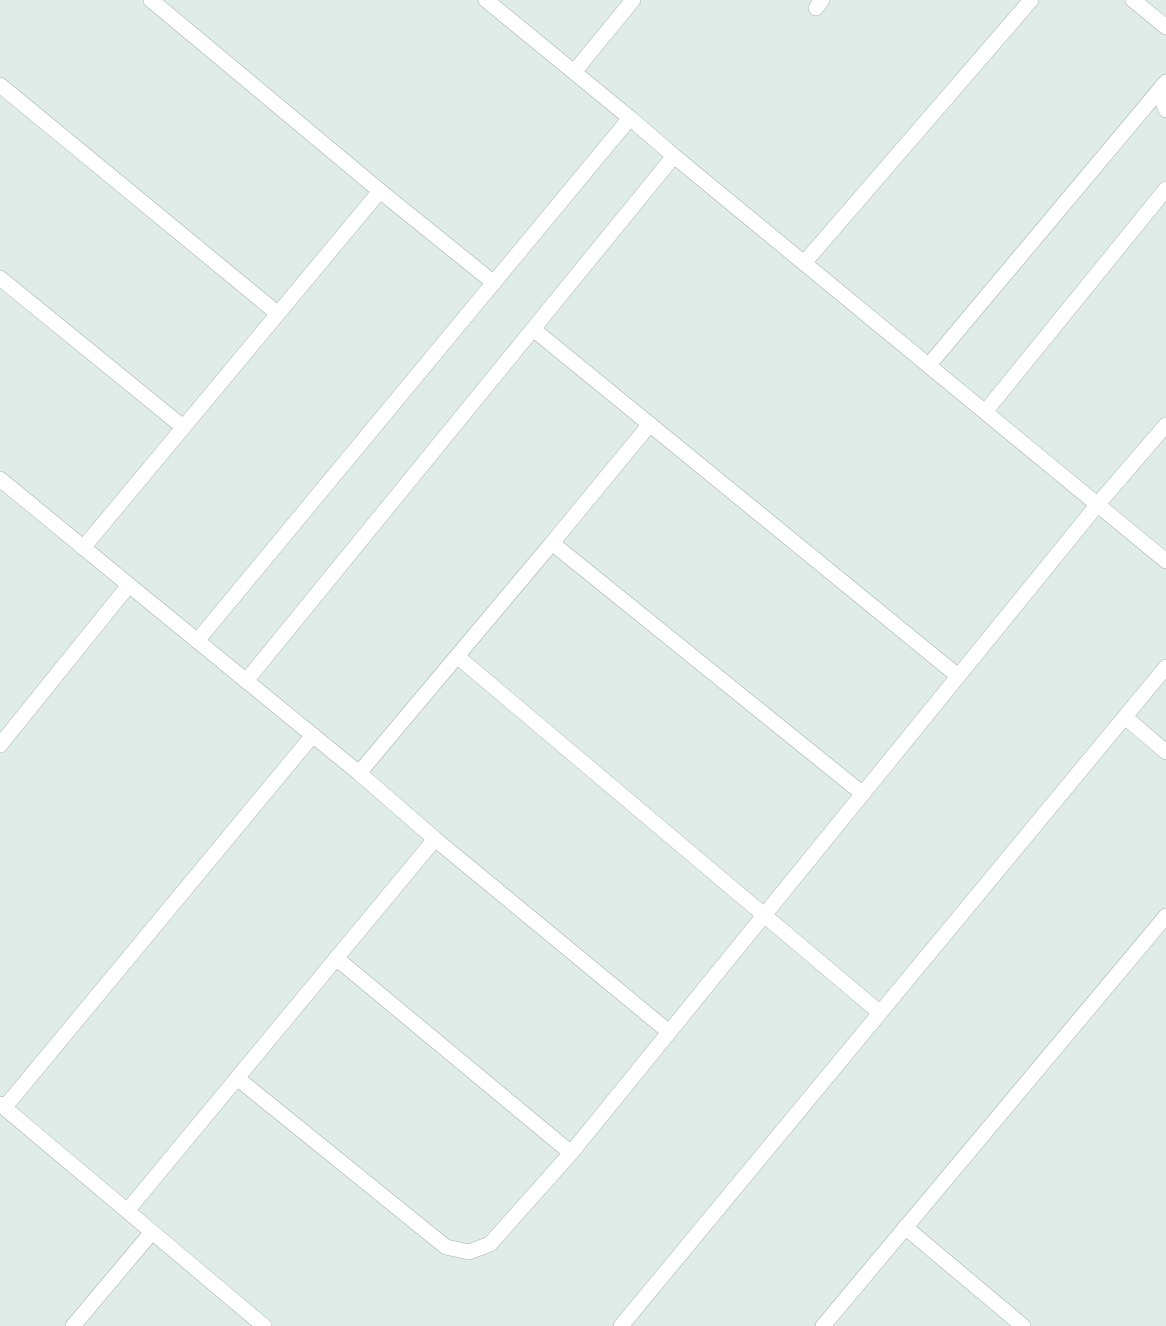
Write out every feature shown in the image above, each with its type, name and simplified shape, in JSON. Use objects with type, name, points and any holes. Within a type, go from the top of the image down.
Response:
[{"type":"street","points":[[151,0],[380,191],[494,282]]},
{"type":"street","points":[[486,0],[1166,561]]},
{"type":"street","points":[[574,72],[632,0]]},
{"type":"street","points":[[804,263],[1030,0]]},
{"type":"street","points":[[1133,0],[1166,27]]},
{"type":"street","points":[[0,84],[278,313]]},
{"type":"street","points":[[929,365],[1165,84]]},
{"type":"street","points":[[1165,84],[1162,102],[1166,110]]},
{"type":"street","points":[[197,641],[630,118]]},
{"type":"street","points":[[246,680],[674,156]]},
{"type":"street","points":[[985,412],[1166,189]]},
{"type":"street","points":[[83,548],[380,191]]},
{"type":"street","points":[[0,278],[183,427]]},
{"type":"street","points":[[533,328],[958,676]]},
{"type":"street","points":[[360,773],[650,424]]},
{"type":"street","points":[[237,1078],[446,1247],[470,1252],[490,1244],[571,1153],[1098,504],[1166,424]]},
{"type":"street","points":[[3,488],[83,548],[360,773],[435,839],[668,1032]]},
{"type":"street","points":[[552,543],[863,794]]},
{"type":"street","points":[[0,744],[129,586]]},
{"type":"street","points":[[458,657],[879,1012]]},
{"type":"street","points":[[621,1326],[1166,667]]},
{"type":"street","points":[[1125,717],[1166,752]]},
{"type":"street","points":[[264,1326],[2,1106],[313,735]]},
{"type":"street","points":[[127,1210],[435,839]]},
{"type":"street","points":[[822,1326],[1166,916]]},
{"type":"street","points":[[336,958],[571,1153]]},
{"type":"street","points":[[906,1227],[1023,1326]]},
{"type":"street","points":[[73,1326],[152,1232]]}]
